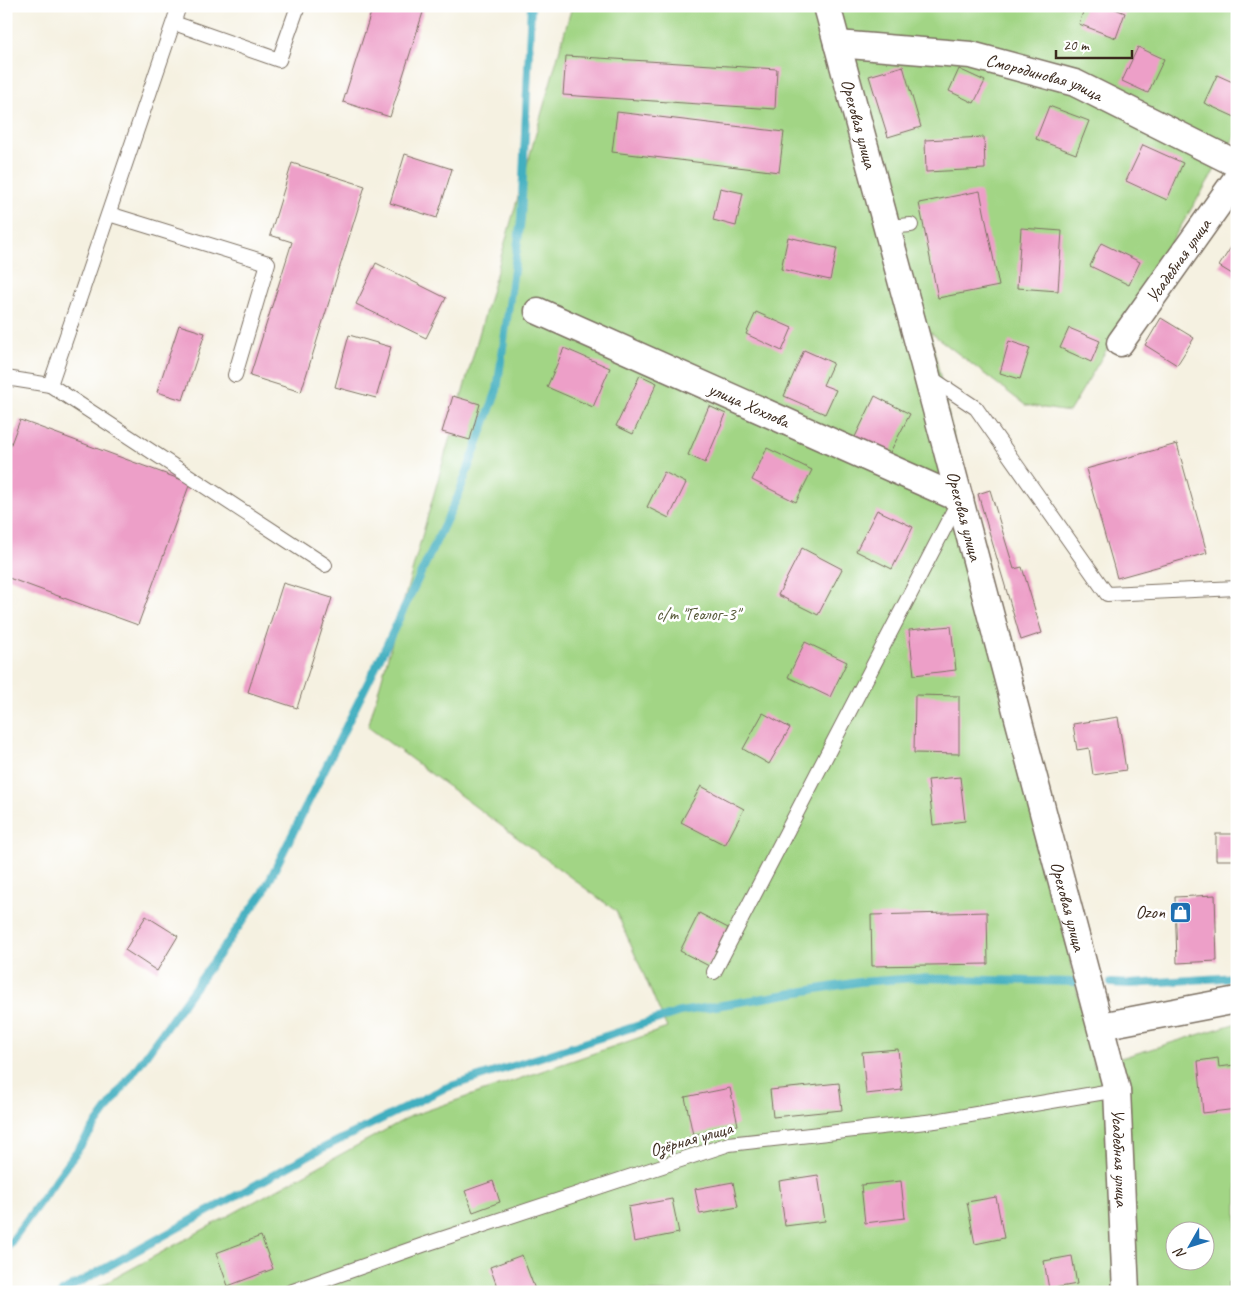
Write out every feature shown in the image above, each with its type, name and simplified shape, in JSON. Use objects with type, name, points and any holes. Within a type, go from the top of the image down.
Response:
[{"type":"street","name":"Ореховая улица","points":[[827,6],[836,44],[899,226],[927,376],[1101,1026]]},
{"type":"street","name":"Смородиновая улица","points":[[836,44],[972,55],[1075,83],[1237,164]]},
{"type":"street","name":"Усадебная улица","points":[[1120,343],[1237,178]]},
{"type":"street","name":"улица Хохлова","points":[[538,311],[960,499]]},
{"type":"street","points":[[1101,1026],[1237,1000]]},
{"type":"street","name":"Усадебная улица","points":[[1101,1026],[1117,1090],[1126,1292]]},
{"type":"lane","points":[[50,385],[109,214],[175,11],[279,60],[298,6]]},
{"type":"lane","points":[[109,214],[268,263],[235,374]]},
{"type":"lane","points":[[927,376],[976,408],[1107,594],[1237,588]]},
{"type":"lane","points":[[6,378],[50,385],[325,565]]},
{"type":"lane","points":[[714,972],[960,499]]},
{"type":"lane","name":"Озёрная улица","points":[[290,1292],[423,1245],[729,1144],[935,1121],[1117,1090]]},
{"type":"green space","name":"с/т \"Геолог-3\"","points":[[572,6],[1237,6],[1237,133],[1069,412],[1025,405],[930,332],[1094,1066],[1237,1023],[1237,1292],[89,1292],[411,1116],[667,1028],[616,911],[368,727]]},
{"type":"building","points":[[373,6],[425,6],[390,117],[343,102]]},
{"type":"building","points":[[1085,6],[1108,6],[1125,13],[1116,38],[1079,24]]},
{"type":"building","points":[[1138,47],[1164,59],[1148,93],[1122,81]]},
{"type":"building","points":[[566,56],[777,69],[775,109],[563,95]]},
{"type":"building","points":[[903,66],[921,127],[888,137],[869,76]]},
{"type":"building","points":[[959,69],[985,81],[974,103],[949,91]]},
{"type":"building","points":[[1217,75],[1237,84],[1237,118],[1204,103]]},
{"type":"building","points":[[1049,106],[1089,121],[1076,154],[1036,139]]},
{"type":"building","points":[[617,112],[784,132],[779,172],[612,152]]},
{"type":"building","points":[[984,137],[985,169],[926,172],[925,140]]},
{"type":"building","points":[[1143,145],[1183,163],[1167,200],[1126,181]]},
{"type":"building","points":[[405,154],[452,169],[437,218],[390,203]]},
{"type":"building","points":[[292,163],[365,186],[301,392],[250,376],[292,242],[270,235]]},
{"type":"building","points":[[720,188],[743,193],[736,226],[713,220]]},
{"type":"building","points":[[980,191],[999,286],[938,298],[919,203]]},
{"type":"building","points":[[1021,228],[1062,231],[1058,291],[1017,288]]},
{"type":"building","points":[[788,237],[837,248],[830,280],[781,269]]},
{"type":"building","points":[[1237,238],[1237,277],[1219,266]]},
{"type":"building","points":[[1101,243],[1140,262],[1129,285],[1090,266]]},
{"type":"building","points":[[376,263],[446,298],[426,338],[356,304]]},
{"type":"building","points":[[756,312],[792,328],[782,351],[746,334]]},
{"type":"building","points":[[1161,318],[1194,338],[1177,365],[1145,345]]},
{"type":"building","points":[[179,325],[205,333],[183,400],[157,392]]},
{"type":"building","points":[[1069,328],[1100,341],[1091,362],[1060,348]]},
{"type":"building","points":[[349,335],[391,347],[376,398],[335,387]]},
{"type":"building","points":[[1009,341],[1030,348],[1020,379],[1000,373]]},
{"type":"building","points":[[564,348],[610,368],[593,407],[547,387]]},
{"type":"building","points":[[804,350],[833,363],[823,385],[836,390],[825,414],[784,396]]},
{"type":"building","points":[[640,375],[657,383],[633,434],[616,426]]},
{"type":"building","points":[[453,396],[480,404],[470,440],[442,432]]},
{"type":"building","points":[[875,396],[910,414],[887,458],[853,441]]},
{"type":"building","points":[[709,406],[726,414],[705,463],[688,455]]},
{"type":"building","points":[[20,420],[190,483],[138,625],[6,577],[6,457]]},
{"type":"building","points":[[1177,444],[1207,553],[1117,578],[1086,469]]},
{"type":"building","points":[[767,448],[812,470],[796,502],[752,480]]},
{"type":"building","points":[[664,472],[686,483],[669,518],[647,507]]},
{"type":"building","points":[[990,490],[1014,569],[1022,567],[1042,633],[1021,640],[978,494]]},
{"type":"building","points":[[877,510],[913,527],[892,569],[856,551]]},
{"type":"building","points":[[802,548],[842,569],[818,615],[778,595]]},
{"type":"building","points":[[283,583],[332,598],[297,708],[248,692]]},
{"type":"building","points":[[951,626],[956,670],[914,675],[909,630]]},
{"type":"building","points":[[805,642],[847,662],[830,697],[788,677]]},
{"type":"building","points":[[915,695],[959,696],[959,754],[914,753]]},
{"type":"building","points":[[763,713],[790,728],[769,764],[743,749]]},
{"type":"building","points":[[1118,717],[1126,770],[1093,775],[1089,748],[1077,750],[1073,724]]},
{"type":"building","points":[[960,777],[965,821],[933,825],[928,780]]},
{"type":"building","points":[[701,786],[744,809],[725,845],[681,822]]},
{"type":"building","points":[[1216,834],[1237,834],[1237,860],[1216,860]]},
{"type":"building","points":[[1215,895],[1217,961],[1177,963],[1175,897]]},
{"type":"building","points":[[987,912],[988,964],[872,966],[871,915]]},
{"type":"building","points":[[699,913],[728,928],[709,966],[680,951]]},
{"type":"building","points":[[146,916],[178,936],[157,971],[125,950]]},
{"type":"building","points":[[898,1049],[902,1090],[866,1094],[862,1052]]},
{"type":"building","points":[[1218,1058],[1219,1067],[1235,1065],[1237,1109],[1203,1113],[1198,1061]]},
{"type":"building","points":[[839,1083],[842,1110],[773,1117],[770,1090]]},
{"type":"building","points":[[730,1088],[738,1125],[693,1135],[685,1097]]},
{"type":"building","points":[[818,1175],[825,1221],[785,1226],[779,1181]]},
{"type":"building","points":[[493,1181],[500,1202],[473,1212],[465,1191]]},
{"type":"building","points":[[901,1181],[905,1218],[865,1223],[861,1185]]},
{"type":"building","points":[[733,1182],[738,1207],[700,1214],[695,1189]]},
{"type":"building","points":[[996,1197],[1004,1238],[975,1244],[967,1202]]},
{"type":"building","points":[[672,1199],[679,1233],[634,1242],[628,1207]]},
{"type":"building","points":[[261,1236],[273,1269],[228,1286],[216,1253]]},
{"type":"building","points":[[522,1255],[536,1292],[499,1292],[490,1267]]},
{"type":"building","points":[[1072,1256],[1077,1284],[1049,1289],[1044,1261]]},
{"type":"building","points":[[1237,1282],[1237,1292],[1231,1292],[1231,1283]]},
{"type":"building","points":[[993,1287],[993,1292],[972,1292],[972,1291]]},
{"type":"waterway","points":[[6,1249],[263,893],[387,644],[458,496],[497,390],[521,220],[531,6]]},
{"type":"waterway","points":[[1111,983],[1130,984],[1237,977]]},
{"type":"waterway","points":[[62,1292],[313,1153],[445,1088],[680,1012],[859,982],[917,978],[1075,982]]},
{"type":"place","name":"Ozon","points":[[1181,912]]}]
